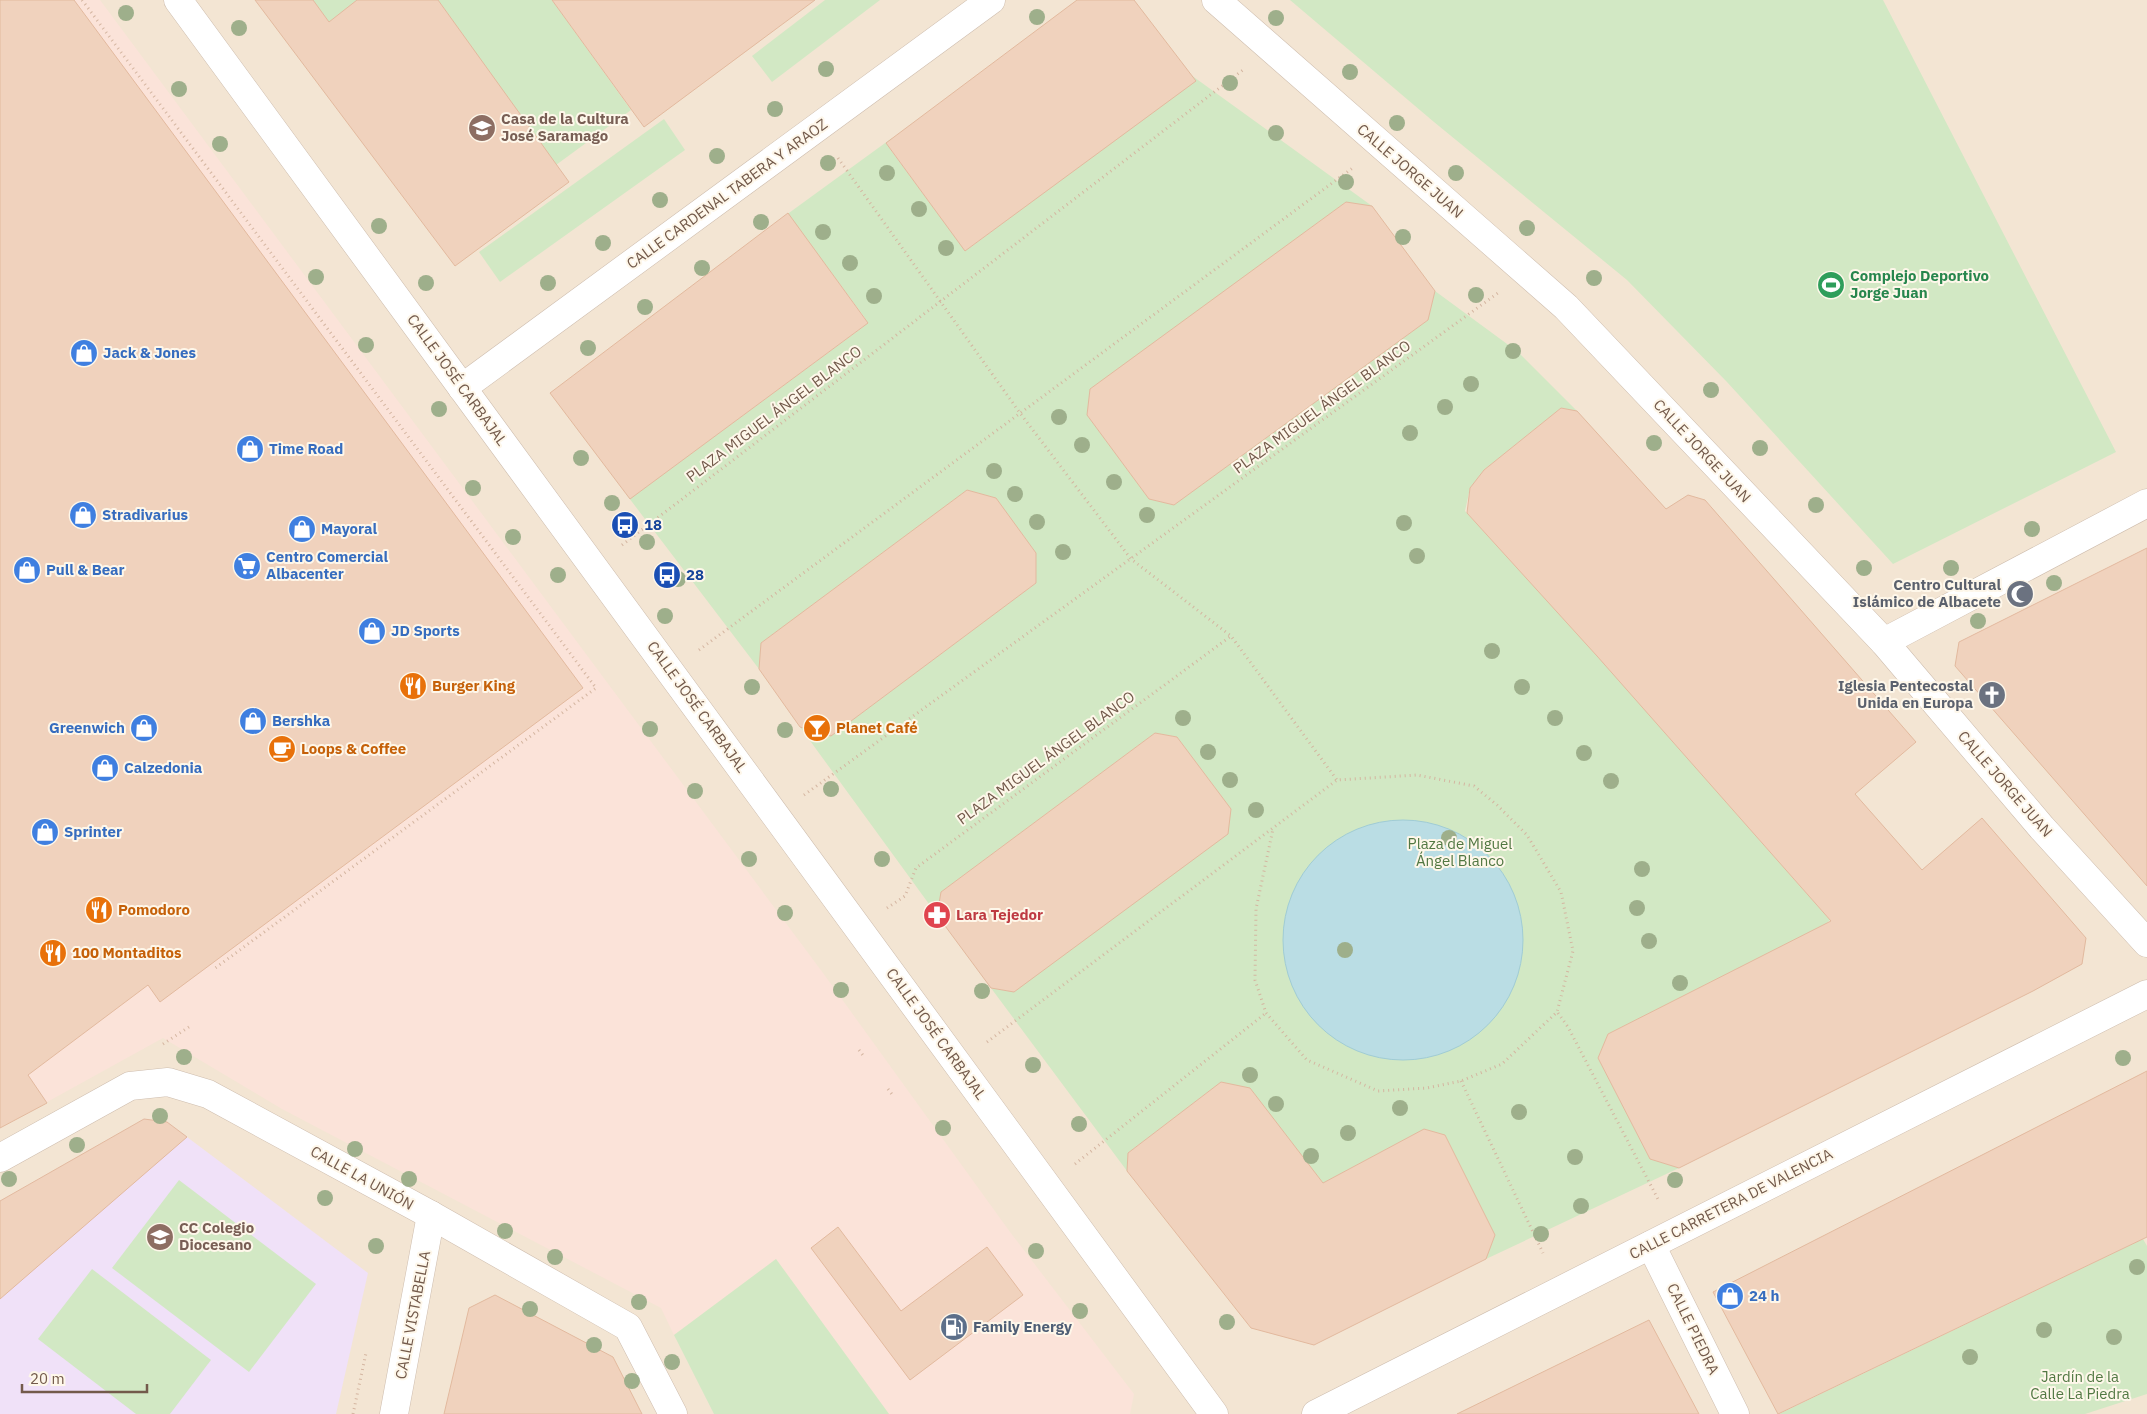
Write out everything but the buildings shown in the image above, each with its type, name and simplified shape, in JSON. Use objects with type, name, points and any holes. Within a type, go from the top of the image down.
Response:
[{"type":"street","name":"CALLE JOSÉ CARBAJAL","points":[[178,0],[1214,1414]]},
{"type":"street","name":"CALLE CARDENAL TABERA Y ARAOZ","points":[[462,388],[991,0]]},
{"type":"street","name":"CALLE JORGE JUAN","points":[[1216,0],[1566,307],[1884,642],[2042,828],[2147,943]]},
{"type":"street","points":[[1884,642],[2147,503]]},
{"type":"street","name":"CALLE CARRETERA DE VALENCIA","points":[[1316,1414],[2147,994]]},
{"type":"street","name":"CALLE LA UNIÓN","points":[[0,1158],[130,1086],[168,1082],[208,1094],[628,1327],[673,1414]]},
{"type":"street","name":"CALLE VISTABELLA","points":[[394,1414],[431,1216]]},
{"type":"street","name":"CALLE PIEDRA","points":[[1651,1245],[1735,1414]]},
{"type":"path","points":[[82,0],[596,688],[214,969]]},
{"type":"path","name":"PLAZA MIGUEL ÁNGEL BLANCO","points":[[621,546],[1272,49]]},
{"type":"path","points":[[817,128],[1020,413],[1130,559],[1230,636],[1337,780]]},
{"type":"path","points":[[698,651],[1382,146]]},
{"type":"path","name":"PLAZA MIGUEL ÁNGEL BLANCO","points":[[804,795],[1526,272]]},
{"type":"path","name":"PLAZA MIGUEL ÁNGEL BLANCO","points":[[887,908],[905,896],[916,868],[1230,636]]},
{"type":"path","points":[[986,1043],[1337,780],[1417,774],[1474,786],[1527,834],[1561,892],[1572,951],[1557,1012],[1502,1064],[1461,1081],[1427,1088],[1378,1091],[1307,1060],[1266,1013],[1255,980],[1256,910],[1273,829]]},
{"type":"path","points":[[1557,1012],[1568,1027],[1659,1201]]},
{"type":"path","points":[[1075,1164],[1266,1013]]},
{"type":"path","points":[[163,1044],[189,1027]]},
{"type":"path","points":[[859,1050],[865,1058]]},
{"type":"path","points":[[1461,1081],[1543,1253]]},
{"type":"path","points":[[888,1089],[894,1097]]},
{"type":"shaded area","points":[[0,0],[2147,0],[2147,1414],[0,1414]]},
{"type":"shaded area","points":[[0,0],[100,0],[823,973],[1010,1232],[1134,1394],[1130,1414],[889,1414],[776,1259],[674,1335],[661,1308],[282,1109],[163,1038],[0,1128]]},
{"type":"shaded area","name":"CC Colegio Diocesano","points":[[144,1119],[167,1122],[368,1273],[336,1414],[0,1414],[0,1201]]},
{"type":"green space","points":[[313,0],[357,0],[329,22]]},
{"type":"green space","points":[[438,0],[552,0],[631,110],[556,165]]},
{"type":"green space","points":[[825,0],[880,0],[772,82],[752,56]]},
{"type":"green space","name":"Complejo Deportivo Jorge Juan","points":[[1290,0],[1883,0],[2116,452],[1893,564],[1727,382],[1627,280],[1434,122]]},
{"type":"green space","name":"Plaza de Miguel Ángel Blanco","points":[[1191,75],[1372,206],[1346,202],[1091,389],[1087,415],[1149,499],[1174,505],[1428,320],[1435,291],[1518,352],[1577,411],[1561,408],[1484,470],[1470,488],[1465,511],[1603,662],[1830,920],[1826,924],[1608,1034],[1598,1058],[1650,1159],[1679,1168],[1486,1259],[1495,1235],[1445,1135],[1424,1129],[1323,1183],[1250,1089],[1221,1082],[1129,1152],[1127,1171],[991,988],[1014,992],[1231,809],[1177,737],[1155,733],[941,892],[937,915],[800,727],[831,736],[1036,583],[1036,553],[996,498],[967,490],[761,643],[759,669],[626,494],[635,495],[863,327],[865,318],[825,264],[782,218],[892,138],[890,149],[961,245],[971,247],[1063,178]]},
{"type":"green space","points":[[664,119],[685,150],[500,282],[479,252]]},
{"type":"green space","points":[[179,1180],[316,1284],[249,1372],[112,1268]]},
{"type":"green space","name":"Jardín de la Calle La Piedra","points":[[2143,1239],[2147,1246],[2147,1394],[2085,1414],[1779,1414]]},
{"type":"green space","points":[[776,1259],[889,1414],[714,1414],[674,1335]]},
{"type":"green space","points":[[92,1269],[211,1360],[170,1414],[136,1414],[38,1339]]},
{"type":"water","points":[[1391,820],[1415,820],[1438,825],[1460,834],[1488,855],[1503,873],[1514,894],[1521,917],[1523,940],[1521,963],[1514,986],[1503,1007],[1488,1025],[1460,1046],[1438,1055],[1415,1060],[1391,1060],[1368,1055],[1346,1046],[1327,1033],[1310,1016],[1297,997],[1288,975],[1283,952],[1283,928],[1288,905],[1297,883],[1310,864],[1327,847],[1346,834],[1368,825]]},
{"type":"place","name":"Casa de la Cultura José Saramago","points":[[482,128]]},
{"type":"place","name":"Complejo Deportivo Jorge Juan","points":[[1831,285]]},
{"type":"place","name":"Jack & Jones","points":[[84,353]]},
{"type":"place","name":"Time Road","points":[[250,449]]},
{"type":"place","name":"Stradivarius","points":[[83,515]]},
{"type":"place","name":"18","points":[[625,525]]},
{"type":"place","name":"Mayoral","points":[[302,529]]},
{"type":"place","name":"Centro Comercial Albacenter","points":[[247,566]]},
{"type":"place","name":"Pull & Bear","points":[[27,570]]},
{"type":"place","name":"28","points":[[667,575]]},
{"type":"place","name":"Centro Cultural Islámico de Albacete","points":[[2020,594]]},
{"type":"place","name":"JD Sports","points":[[372,631]]},
{"type":"place","name":"Burger King","points":[[413,686]]},
{"type":"place","name":"Iglesia Pentecostal Unida en Europa","points":[[1992,695]]},
{"type":"place","name":"Bershka","points":[[253,721]]},
{"type":"place","name":"Greenwich","points":[[144,728]]},
{"type":"place","name":"Planet Café","points":[[817,728]]},
{"type":"place","name":"Loops & Coffee","points":[[282,749]]},
{"type":"place","name":"Calzedonia","points":[[105,768]]},
{"type":"place","name":"Sprinter","points":[[45,832]]},
{"type":"place","name":"Pomodoro","points":[[99,910]]},
{"type":"place","name":"Lara Tejedor","points":[[937,915]]},
{"type":"place","name":"100 Montaditos","points":[[53,953]]},
{"type":"place","name":"CC Colegio Diocesano","points":[[160,1237]]},
{"type":"place","name":"24 h","points":[[1730,1296]]},
{"type":"place","name":"Family Energy","points":[[954,1327]]}]
